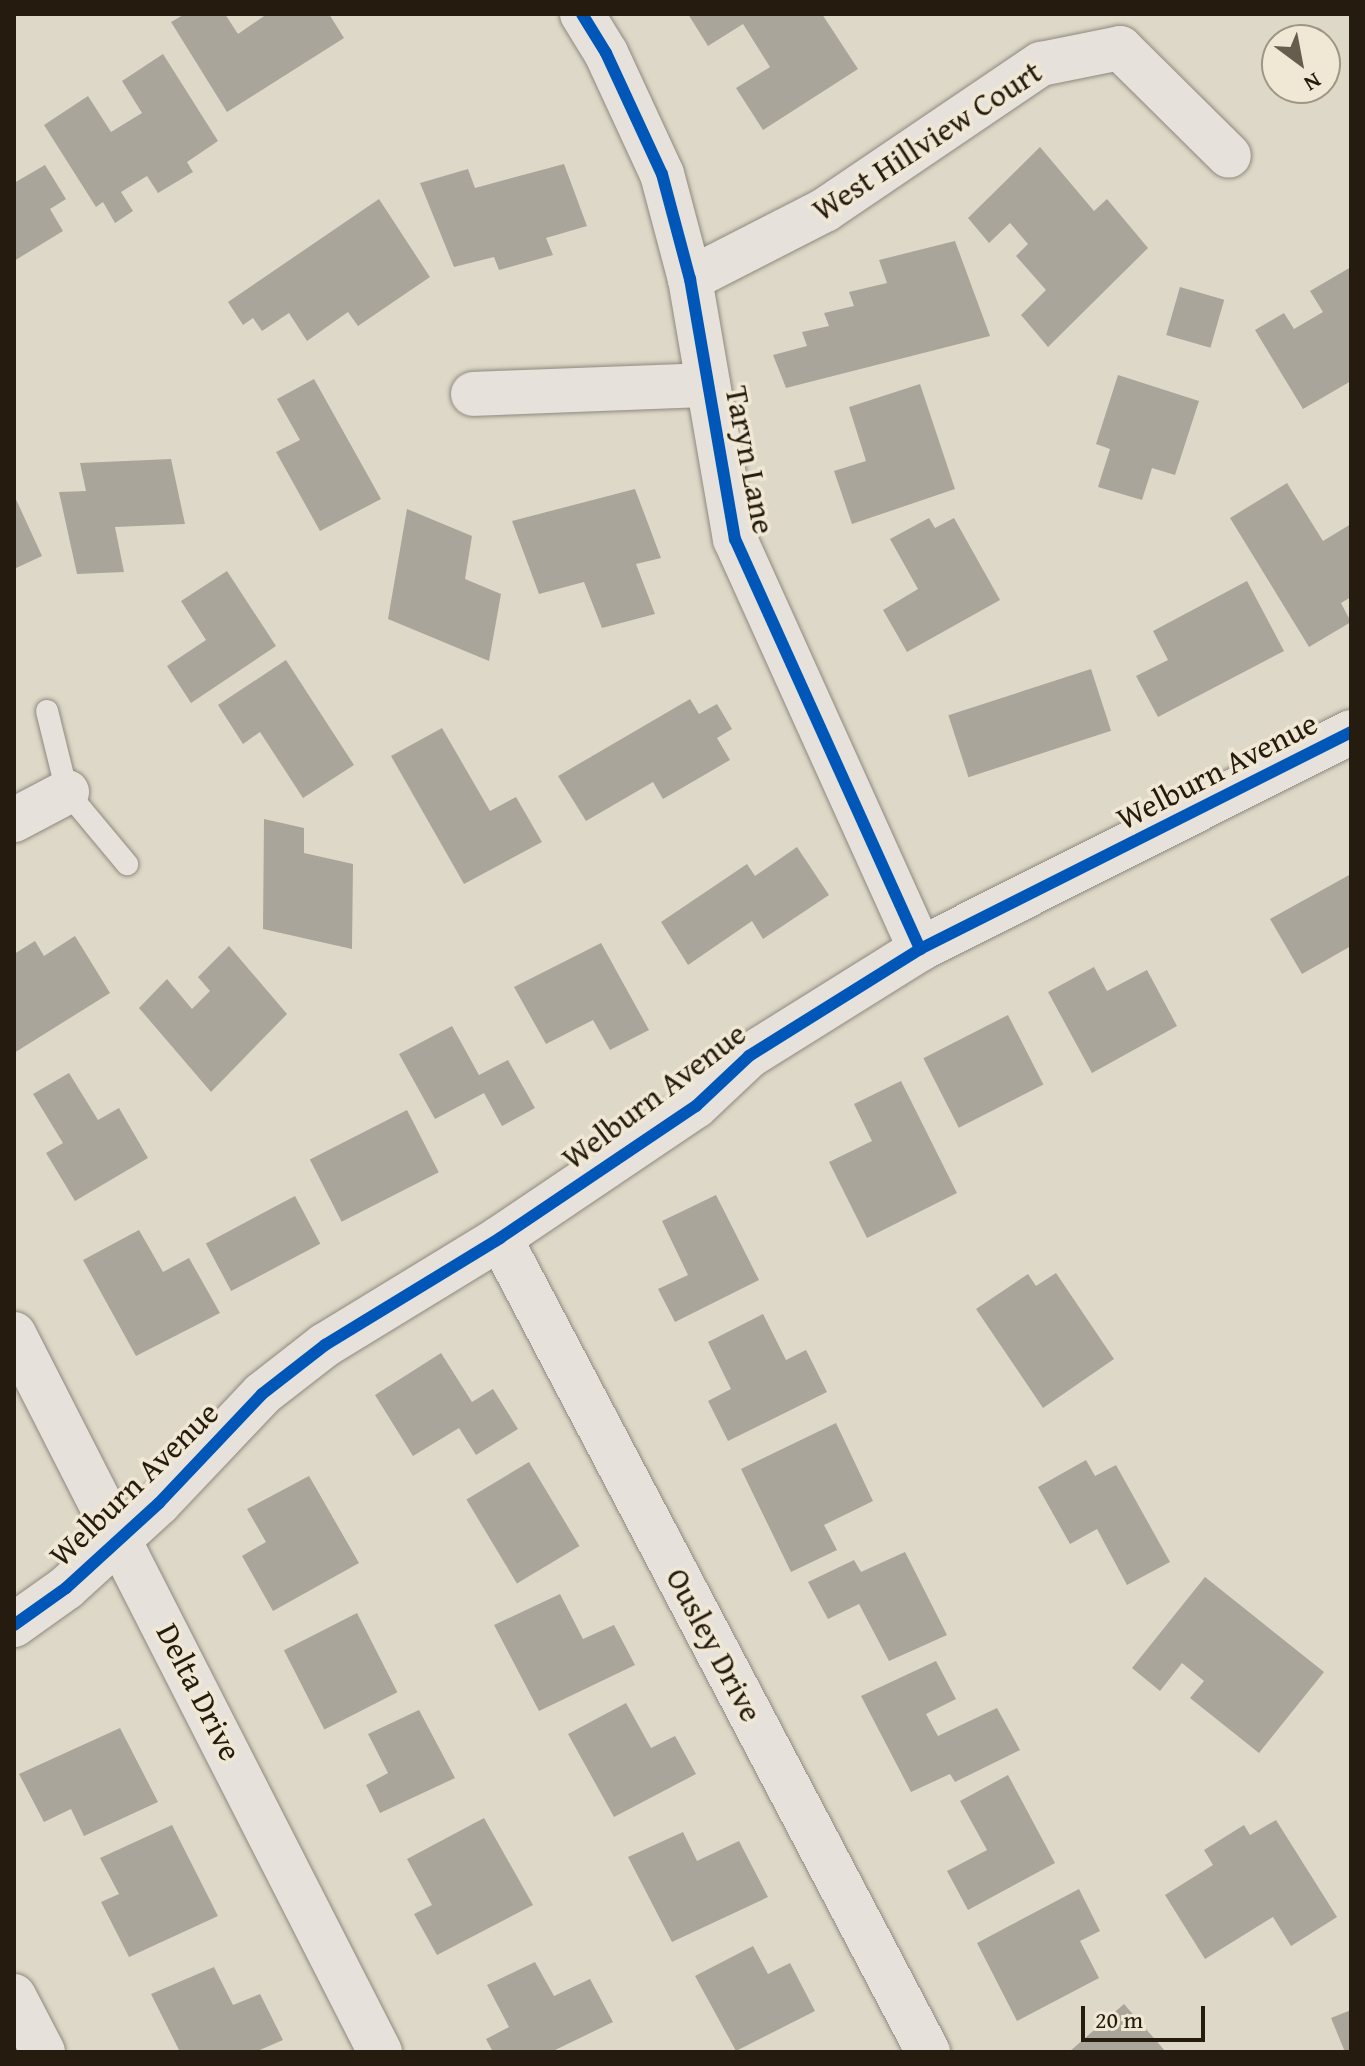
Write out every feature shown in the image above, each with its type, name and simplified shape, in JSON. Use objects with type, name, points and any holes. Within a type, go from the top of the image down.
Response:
[{"type":"street","name":"Taryn Lane","points":[[582,14],[606,53],[662,174],[690,279],[735,539],[920,949]]},
{"type":"street","name":"West Hillview Court","points":[[690,279],[825,210],[1041,64],[1120,48],[1229,156]]},
{"type":"street","points":[[473,394],[708,385]]},
{"type":"street","name":"Welburn Avenue","points":[[14,1625],[66,1588],[122,1537],[262,1394],[325,1345],[500,1238],[696,1106],[749,1056],[920,949],[1351,732]]},
{"type":"street","points":[[14,820],[67,792]]},
{"type":"street","name":"Ousley Drive","points":[[500,1238],[928,2052]]},
{"type":"street","name":"Delta Drive","points":[[14,1334],[122,1537],[380,2052]]},
{"type":"street","points":[[14,1996],[43,2052]]},
{"type":"lane","points":[[47,711],[67,792],[127,864]]},
{"type":"building","points":[[185,14],[225,14],[238,34],[267,14],[329,14],[344,38],[227,112],[171,22]]},
{"type":"building","points":[[688,14],[822,14],[858,69],[763,130],[736,88],[770,67],[743,24],[708,46]]},
{"type":"building","points":[[163,54],[218,141],[187,162],[193,172],[158,193],[147,176],[121,192],[133,211],[115,223],[103,202],[96,207],[44,125],[88,96],[111,132],[142,113],[122,81]]},
{"type":"building","points":[[1040,147],[1094,211],[1107,199],[1148,248],[1048,347],[1021,315],[1046,290],[1016,256],[1028,244],[1010,223],[989,243],[968,218]]},
{"type":"building","points":[[564,164],[587,226],[546,238],[553,255],[499,270],[494,257],[454,267],[420,183],[468,169],[475,188]]},
{"type":"building","points":[[45,165],[66,199],[50,209],[63,231],[14,261],[14,183]]},
{"type":"building","points":[[379,199],[430,277],[358,326],[348,312],[307,341],[289,313],[262,331],[253,318],[243,325],[228,302]]},
{"type":"building","points":[[955,241],[990,336],[786,388],[773,355],[807,346],[802,332],[829,326],[824,313],[854,306],[849,292],[887,283],[879,260]]},
{"type":"building","points":[[1351,267],[1351,381],[1303,409],[1255,330],[1284,313],[1294,329],[1323,312],[1310,291]]},
{"type":"building","points":[[1180,287],[1224,300],[1210,348],[1166,335]]},
{"type":"building","points":[[1118,375],[1199,401],[1175,475],[1152,468],[1142,500],[1098,487],[1110,449],[1096,444]]},
{"type":"building","points":[[314,379],[381,499],[320,531],[276,452],[300,440],[277,399]]},
{"type":"building","points":[[920,384],[955,489],[852,524],[834,471],[866,461],[849,407]]},
{"type":"building","points":[[171,459],[185,524],[115,527],[124,572],[77,574],[59,492],[86,491],[80,463]]},
{"type":"building","points":[[1287,483],[1323,541],[1351,524],[1351,597],[1341,603],[1351,622],[1309,647],[1230,518]]},
{"type":"building","points":[[635,489],[661,558],[636,564],[655,614],[602,628],[584,582],[539,594],[512,521]]},
{"type":"building","points":[[14,495],[42,556],[14,569]]},
{"type":"building","points":[[407,509],[472,536],[465,579],[501,594],[489,661],[388,619]]},
{"type":"building","points":[[929,518],[935,528],[954,518],[1000,600],[907,652],[883,610],[918,589],[890,539]]},
{"type":"building","points":[[227,571],[276,646],[191,703],[167,666],[206,640],[181,601]]},
{"type":"building","points":[[1247,581],[1284,651],[1158,717],[1136,676],[1168,660],[1153,631]]},
{"type":"building","points":[[286,660],[354,765],[303,798],[260,732],[243,744],[218,705]]},
{"type":"building","points":[[1091,669],[1111,731],[968,777],[948,715]]},
{"type":"building","points":[[690,699],[699,714],[717,704],[732,729],[717,738],[730,760],[663,799],[653,782],[586,821],[558,776]]},
{"type":"building","points":[[442,728],[490,811],[516,797],[542,842],[464,884],[391,756]]},
{"type":"building","points":[[264,819],[304,828],[304,853],[353,864],[352,949],[263,929]]},
{"type":"building","points":[[797,847],[829,895],[763,939],[752,921],[688,965],[661,922],[747,864],[755,876]]},
{"type":"building","points":[[1351,874],[1351,946],[1302,974],[1270,919]]},
{"type":"building","points":[[75,936],[110,993],[14,1053],[14,954],[35,941],[44,956]]},
{"type":"building","points":[[601,943],[649,1030],[610,1050],[593,1020],[546,1044],[514,987]]},
{"type":"building","points":[[229,946],[287,1014],[211,1092],[139,1008],[167,979],[192,1009],[210,991],[198,977]]},
{"type":"building","points":[[1094,967],[1107,991],[1147,970],[1177,1026],[1092,1073],[1048,992]]},
{"type":"building","points":[[1008,1015],[1043,1084],[959,1128],[923,1058]]},
{"type":"building","points":[[452,1026],[479,1075],[508,1060],[535,1108],[502,1126],[484,1093],[435,1119],[399,1054]]},
{"type":"building","points":[[69,1073],[98,1120],[119,1108],[148,1158],[75,1201],[46,1153],[63,1143],[33,1094]]},
{"type":"building","points":[[901,1081],[957,1193],[867,1238],[829,1162],[872,1141],[854,1104]]},
{"type":"building","points":[[407,1110],[439,1172],[342,1222],[310,1159]]},
{"type":"building","points":[[716,1195],[759,1280],[675,1322],[658,1289],[688,1275],[662,1221]]},
{"type":"building","points":[[295,1196],[320,1244],[231,1291],[206,1243]]},
{"type":"building","points":[[139,1230],[163,1272],[189,1258],[220,1313],[136,1356],[83,1260]]},
{"type":"building","points":[[1056,1273],[1114,1359],[1043,1408],[976,1309],[1028,1274],[1036,1286]]},
{"type":"building","points":[[763,1314],[786,1360],[806,1350],[827,1392],[728,1441],[708,1401],[731,1389],[708,1342]]},
{"type":"building","points":[[441,1353],[472,1402],[493,1389],[518,1429],[476,1455],[459,1428],[413,1456],[375,1395]]},
{"type":"building","points":[[836,1423],[873,1501],[824,1525],[837,1550],[791,1572],[741,1469]]},
{"type":"building","points":[[1086,1460],[1095,1476],[1116,1465],[1170,1562],[1127,1585],[1097,1529],[1070,1544],[1038,1487]]},
{"type":"building","points":[[529,1462],[579,1546],[517,1584],[466,1500]]},
{"type":"building","points":[[309,1476],[359,1563],[273,1611],[242,1556],[266,1542],[247,1509]]},
{"type":"building","points":[[905,1552],[947,1635],[889,1661],[859,1604],[828,1619],[808,1582],[854,1560],[861,1572]]},
{"type":"building","points":[[1205,1577],[1324,1672],[1259,1753],[1190,1698],[1204,1681],[1182,1663],[1160,1691],[1132,1668]]},
{"type":"building","points":[[560,1594],[583,1639],[614,1625],[635,1665],[539,1711],[494,1625]]},
{"type":"building","points":[[357,1613],[397,1692],[324,1730],[284,1650]]},
{"type":"building","points":[[936,1661],[956,1699],[926,1714],[938,1736],[997,1708],[1020,1750],[955,1782],[950,1774],[911,1792],[861,1696]]},
{"type":"building","points":[[626,1703],[651,1748],[675,1736],[696,1774],[614,1817],[568,1734]]},
{"type":"building","points":[[419,1710],[455,1778],[380,1813],[366,1785],[388,1773],[368,1734]]},
{"type":"building","points":[[120,1728],[158,1802],[84,1836],[71,1809],[44,1822],[19,1774]]},
{"type":"building","points":[[1008,1775],[1055,1863],[968,1910],[947,1871],[987,1850],[960,1801]]},
{"type":"building","points":[[484,1818],[533,1905],[437,1955],[414,1914],[432,1905],[407,1859]]},
{"type":"building","points":[[1276,1820],[1337,1917],[1291,1946],[1273,1917],[1205,1959],[1165,1895],[1213,1865],[1204,1850],[1244,1825],[1250,1835]]},
{"type":"building","points":[[172,1825],[218,1916],[129,1957],[101,1902],[119,1894],[100,1858]]},
{"type":"building","points":[[683,1832],[697,1861],[739,1841],[768,1897],[672,1942],[628,1857]]},
{"type":"building","points":[[1079,1889],[1100,1931],[1080,1941],[1099,1978],[1017,2021],[977,1943]]},
{"type":"building","points":[[753,1946],[768,1974],[790,1963],[815,2011],[736,2051],[695,1976]]},
{"type":"building","points":[[535,1962],[554,1996],[590,1979],[613,2022],[551,2052],[493,2052],[486,2039],[509,2027],[487,1985]]},
{"type":"building","points":[[214,1967],[233,2005],[260,1994],[283,2040],[255,2052],[180,2052],[151,1994]]},
{"type":"building","points":[[1124,2004],[1166,2052],[1069,2052]]},
{"type":"building","points":[[1351,2010],[1351,2052],[1345,2052],[1331,2018]]},
{"type":"cycle path","points":[[582,14],[606,53],[662,174],[690,279],[735,539],[920,949]]},
{"type":"cycle path","points":[[14,1625],[66,1588],[159,1503],[262,1394],[325,1345],[500,1238],[696,1106],[749,1056],[920,949],[1351,732]]}]
